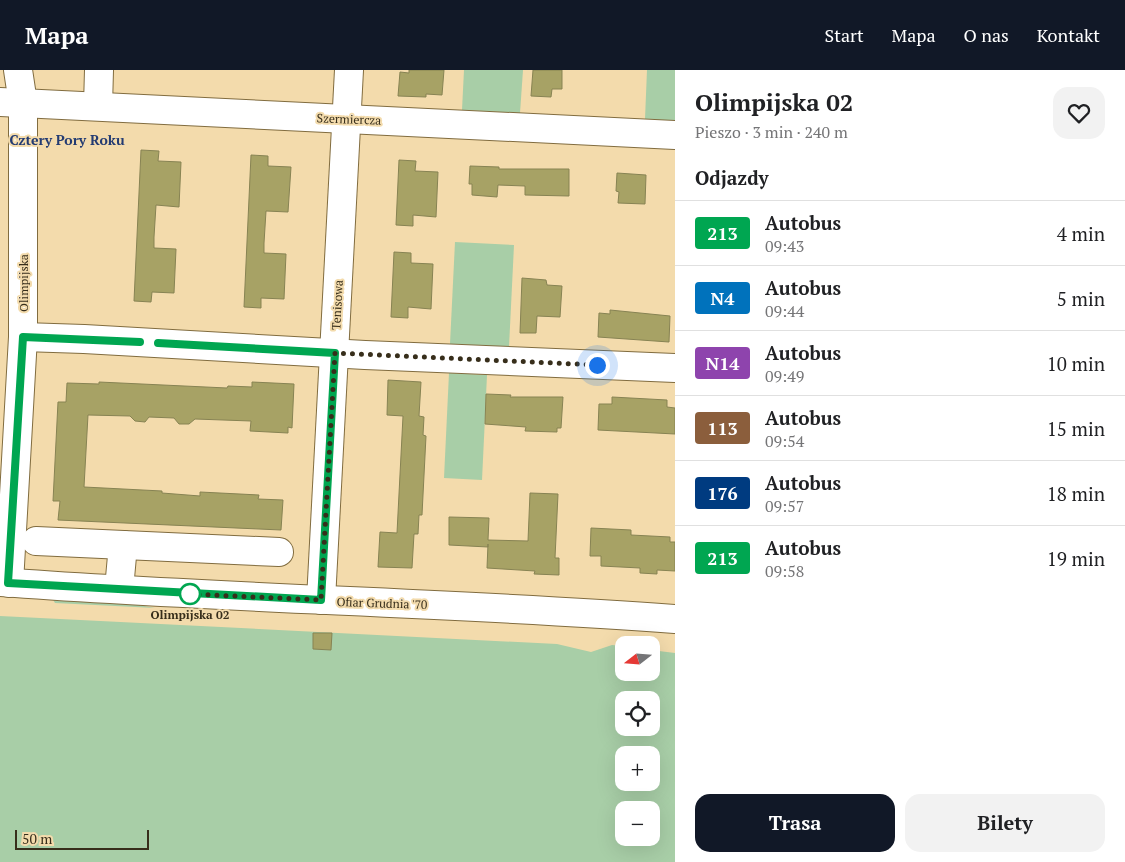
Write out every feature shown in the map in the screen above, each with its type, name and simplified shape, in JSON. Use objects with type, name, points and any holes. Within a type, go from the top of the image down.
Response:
[{"type":"street","name":"Olimpijska","points":[[4,583],[23,337],[11,103],[18,70]]},
{"type":"street","points":[[98,106],[99,70]]},
{"type":"street","name":"Tenisowa","points":[[321,600],[349,70]]},
{"type":"street","name":"Szermiercza","points":[[11,103],[675,136]]},
{"type":"street","points":[[23,337],[675,368]]},
{"type":"street","points":[[36,541],[279,552]]},
{"type":"street","points":[[119,589],[123,545]]},
{"type":"street","name":"Ofiar Grudnia '70","points":[[4,583],[321,600],[560,610],[675,619]]},
{"type":"green space","points":[[464,70],[523,70],[520,113],[462,110]]},
{"type":"green space","points":[[647,70],[675,70],[675,121],[645,119]]},
{"type":"green space","points":[[455,242],[514,245],[509,347],[450,344]]},
{"type":"green space","points":[[449,373],[487,375],[482,480],[444,478]]},
{"type":"green space","points":[[52,598],[118,601],[155,608],[55,603]]},
{"type":"green space","points":[[0,616],[557,644],[591,652],[615,645],[615,681],[660,681],[660,651],[675,653],[675,862],[0,862]]},
{"type":"building","points":[[409,70],[444,70],[442,95],[426,94],[426,97],[398,96],[400,72],[409,73]]},
{"type":"building","points":[[533,70],[562,70],[562,89],[552,89],[551,97],[531,96]]},
{"type":"building","points":[[141,150],[159,151],[158,161],[181,162],[179,207],[156,205],[154,237],[154,248],[176,249],[174,293],[152,292],[151,302],[134,301]]},
{"type":"building","points":[[251,155],[268,156],[268,166],[291,167],[288,212],[266,211],[264,243],[264,253],[286,254],[284,299],[261,298],[261,308],[244,307]]},
{"type":"building","points":[[399,160],[416,161],[415,171],[438,172],[436,217],[413,215],[413,226],[396,225]]},
{"type":"building","points":[[470,166],[499,167],[499,169],[569,169],[569,196],[525,195],[525,186],[498,185],[497,197],[472,195],[472,184],[469,184]]},
{"type":"building","points":[[617,173],[646,175],[645,204],[618,203],[619,192],[616,191]]},
{"type":"building","points":[[394,252],[411,253],[411,263],[433,264],[431,309],[408,307],[408,318],[391,317]]},
{"type":"building","points":[[522,278],[546,280],[547,285],[562,286],[560,317],[537,316],[536,333],[520,333]]},
{"type":"building","points":[[610,310],[670,316],[669,342],[598,337],[599,313],[610,314]]},
{"type":"building","points":[[388,380],[421,382],[419,416],[424,417],[423,435],[426,436],[422,515],[419,515],[418,534],[414,534],[412,568],[378,567],[380,532],[397,533],[403,416],[387,415]]},
{"type":"building","points":[[99,382],[227,388],[228,386],[252,387],[252,382],[294,384],[292,428],[288,427],[288,433],[250,431],[251,421],[195,419],[189,424],[179,424],[174,418],[149,417],[145,422],[135,421],[130,416],[88,415],[84,487],[162,491],[162,493],[200,496],[200,492],[259,495],[258,499],[283,500],[281,530],[58,520],[60,501],[53,501],[58,402],[66,402],[67,383],[99,384]]},
{"type":"building","points":[[486,394],[511,395],[510,397],[563,397],[561,428],[557,428],[557,432],[525,431],[526,427],[485,424]]},
{"type":"building","points":[[612,397],[667,400],[667,407],[675,408],[675,434],[598,430],[599,404],[612,404]]},
{"type":"building","points":[[530,493],[558,494],[555,558],[559,558],[559,575],[534,574],[535,571],[487,568],[488,547],[449,545],[449,517],[489,518],[488,540],[528,541]]},
{"type":"building","points":[[591,528],[631,530],[631,535],[670,537],[670,542],[675,542],[675,571],[657,570],[657,574],[640,573],[640,568],[601,566],[601,556],[590,556]]},
{"type":"building","points":[[313,633],[332,633],[331,650],[313,649]]},
{"type":"bus line","name":"213","points":[[140,342],[23,337],[8,583],[321,600],[335,353],[158,343]]},
{"type":"place","name":"Olimpijska 02","points":[[190,594]]},
{"type":"district","name":"Cztery Pory Roku","points":[[67,139]]},
{"type":"route","points":[[190,594],[321,600],[335,353],[365,356],[597,365]]}]
